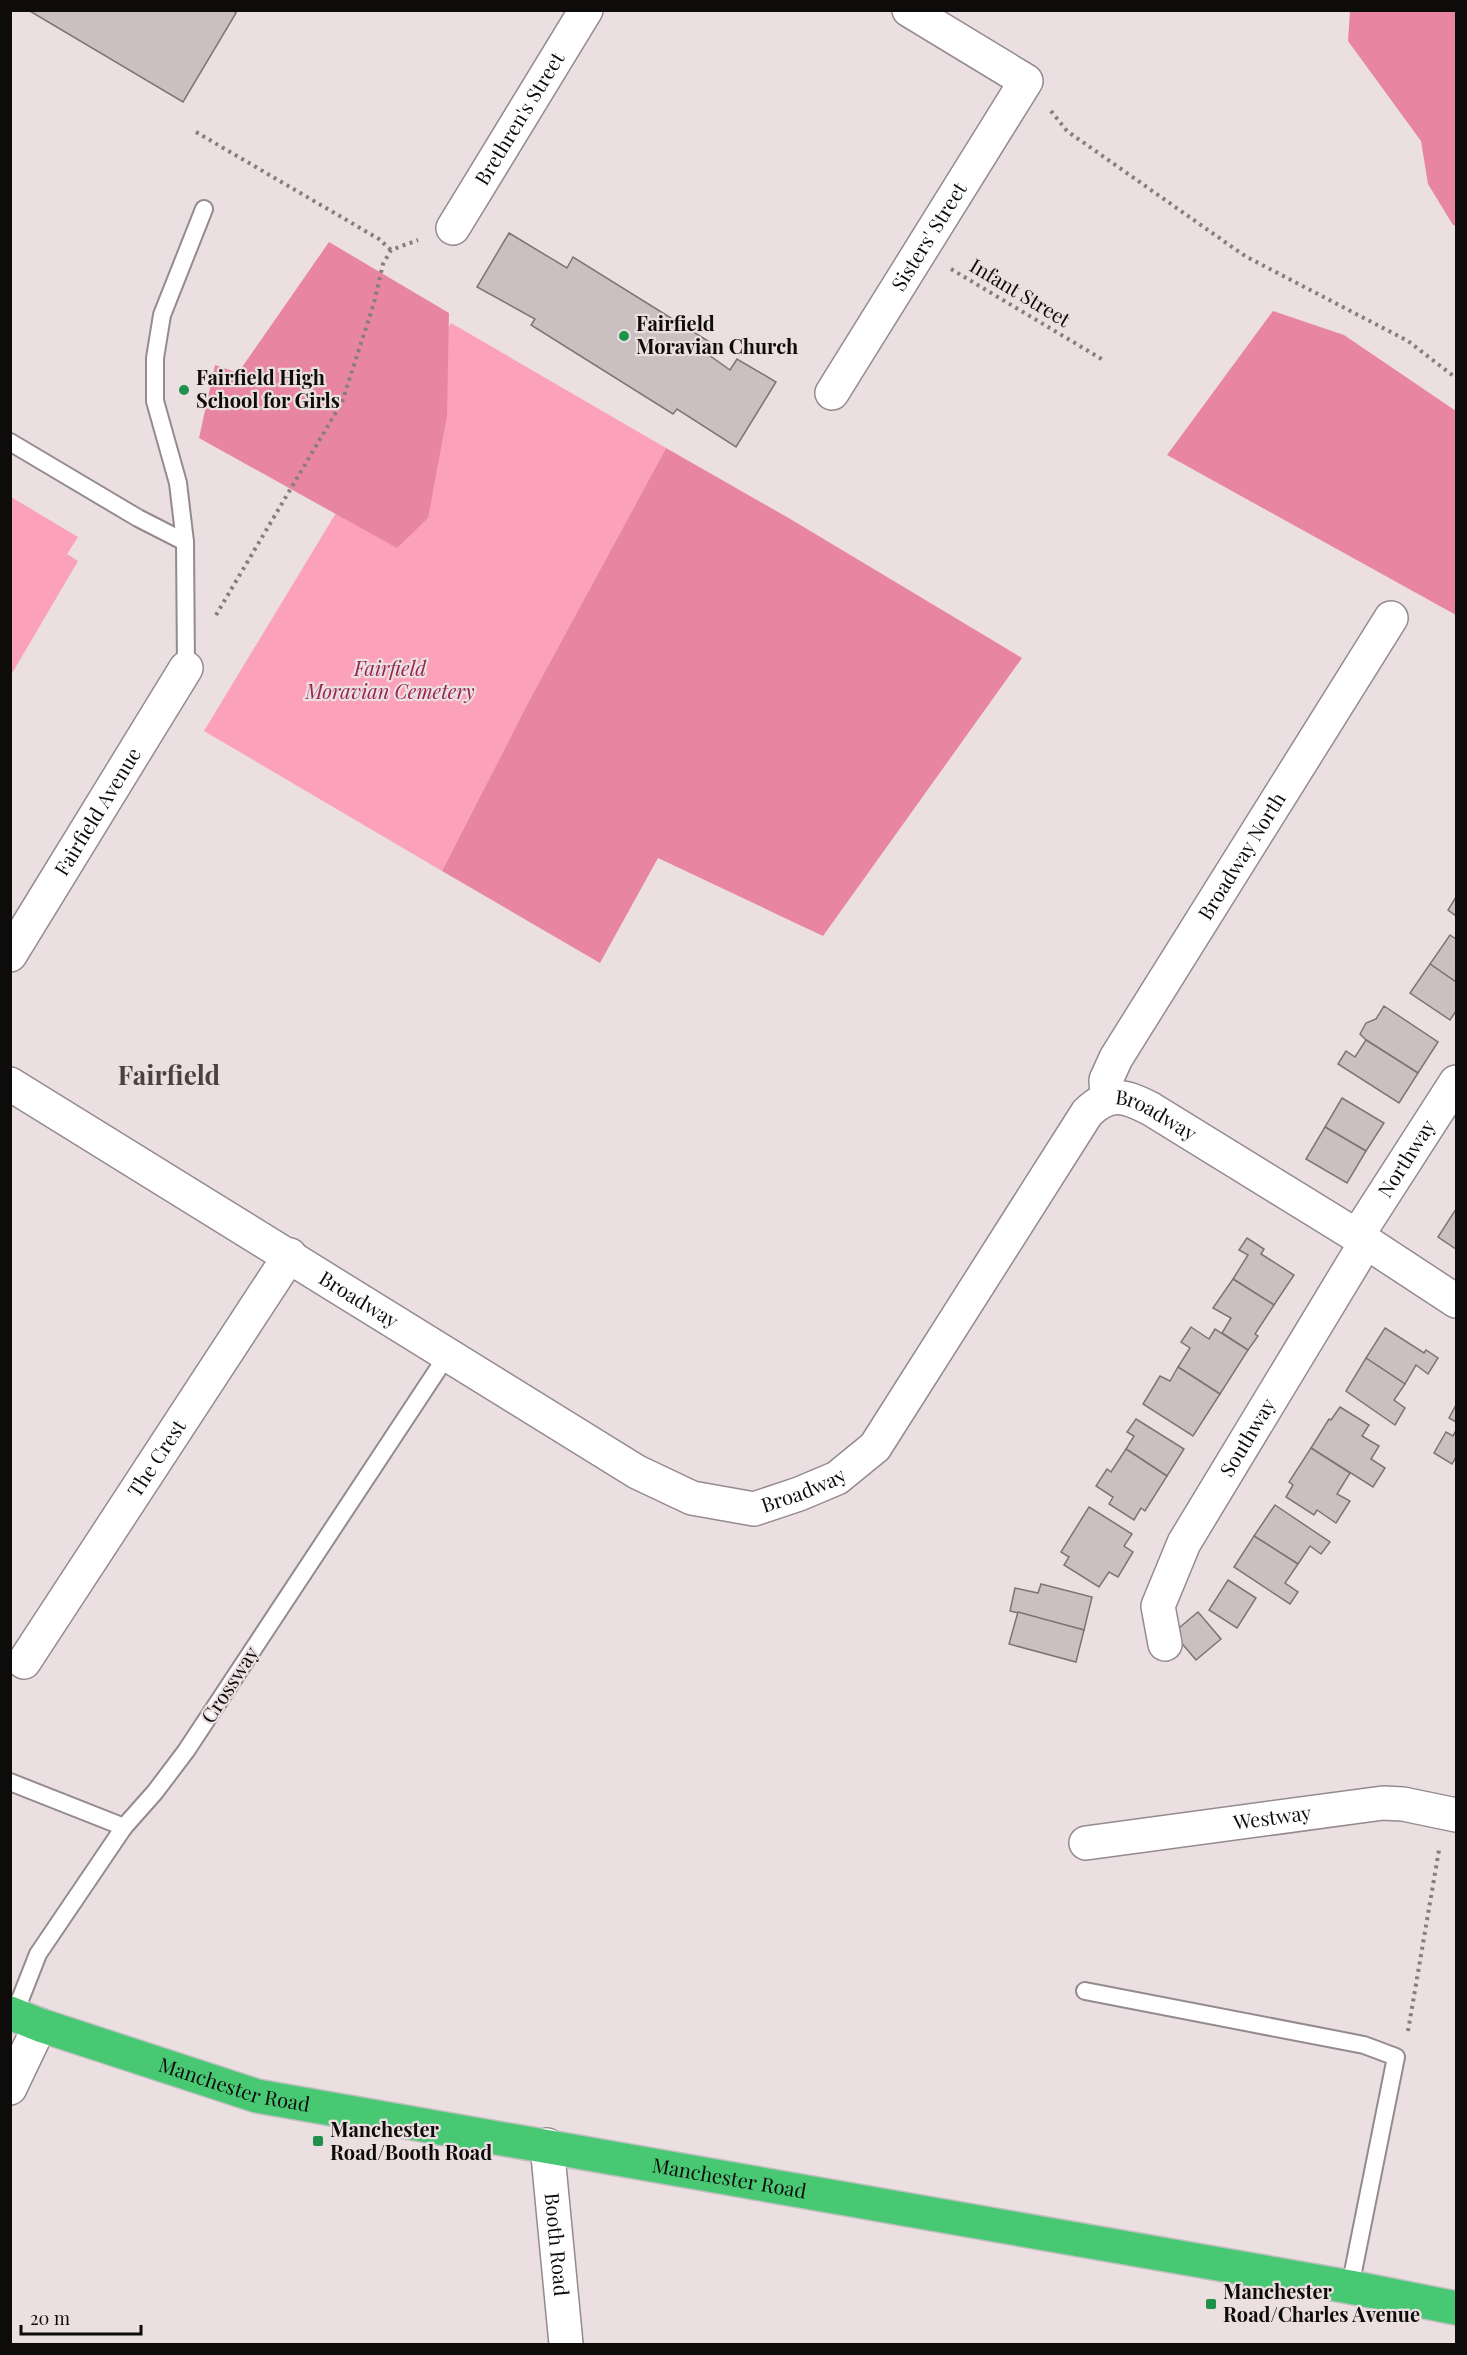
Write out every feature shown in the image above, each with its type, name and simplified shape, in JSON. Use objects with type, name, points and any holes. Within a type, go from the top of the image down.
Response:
[{"type":"highway","name":"Manchester Road","points":[[22,2018],[257,2096],[1350,2286],[1456,2308]]},
{"type":"street","name":"Brethren's Street","points":[[453,228],[586,10]]},
{"type":"street","points":[[909,10],[1026,81]]},
{"type":"street","name":"Sisters' Street","points":[[832,393],[1026,81]]},
{"type":"street","name":"Broadway North","points":[[1107,1097],[1106,1080],[1116,1058],[1391,618]]},
{"type":"street","name":"Fairfield Avenue","points":[[11,954],[186,668]]},
{"type":"street","name":"Northway","points":[[1362,1239],[1456,1082]]},
{"type":"street","name":"Broadway","points":[[10,1084],[290,1255],[637,1472],[692,1498],[754,1509],[837,1478],[875,1447],[1087,1113],[1107,1097],[1130,1100],[1151,1109],[1362,1239],[1456,1301]]},
{"type":"street","name":"Southway","points":[[1165,1644],[1158,1606],[1184,1543],[1362,1239]]},
{"type":"street","name":"The Crest","points":[[24,1662],[290,1255]]},
{"type":"street","name":"Westway","points":[[1086,1843],[1383,1803],[1403,1804],[1451,1814]]},
{"type":"street","points":[[10,2088],[22,2018]]},
{"type":"street","name":"Booth Road","points":[[547,2145],[566,2344]]},
{"type":"lane","points":[[186,668],[185,542],[178,483],[154,401],[155,358],[162,315],[204,209]]},
{"type":"lane","points":[[10,442],[138,518],[185,542]]},
{"type":"lane","name":"Crossway","points":[[22,2018],[38,1954],[124,1827],[156,1792],[186,1751],[448,1354]]},
{"type":"lane","points":[[10,1782],[124,1827]]},
{"type":"lane","points":[[1085,1991],[1364,2045],[1396,2057],[1350,2286]]},
{"type":"path","points":[[1026,81],[1067,131],[1245,256],[1408,341],[1456,378]]},
{"type":"path","points":[[196,132],[379,239],[391,250]]},
{"type":"path","points":[[216,617],[342,402],[374,303],[383,264],[391,250],[453,228]]},
{"type":"path","name":"Infant Street","points":[[920,250],[1105,361]]},
{"type":"path","points":[[1396,2057],[1408,2032],[1451,1814]]},
{"type":"green space","name":"Fairfield Moravian Cemetery","points":[[451,323],[666,448],[529,701],[442,871],[204,731]]},
{"type":"green space","points":[[11,497],[78,537],[67,554],[78,561],[11,675]]},
{"type":"shaded area","points":[[1350,11],[1456,11],[1456,226],[1453,225],[1428,184],[1421,141],[1348,41]]},
{"type":"shaded area","points":[[329,242],[449,313],[447,416],[428,518],[397,548],[199,438],[215,365],[238,373]]},
{"type":"shaded area","points":[[1273,311],[1344,335],[1456,411],[1456,615],[1167,455]]},
{"type":"shaded area","points":[[666,448],[792,520],[1022,658],[823,936],[658,858],[600,963],[442,871],[529,701]]},
{"type":"building","points":[[28,10],[232,10],[236,13],[183,102]]},
{"type":"building","name":"Fairfield Moravian Church","points":[[509,233],[567,268],[573,257],[716,346],[709,355],[730,370],[737,359],[776,382],[736,447],[677,409],[673,414],[531,325],[535,319],[477,287]]},
{"type":"building","points":[[1456,897],[1456,916],[1448,910]]},
{"type":"building","points":[[1450,935],[1456,939],[1456,982],[1430,964]]},
{"type":"building","points":[[1430,964],[1456,982],[1456,1011],[1450,1020],[1410,993]]},
{"type":"building","points":[[1384,1006],[1438,1042],[1418,1073],[1360,1034],[1366,1023],[1376,1019]]},
{"type":"building","points":[[1366,1040],[1418,1073],[1399,1103],[1338,1064],[1346,1051],[1355,1057]]},
{"type":"building","points":[[1342,1098],[1384,1123],[1366,1151],[1325,1127]]},
{"type":"building","points":[[1325,1127],[1366,1151],[1347,1183],[1306,1159]]},
{"type":"building","points":[[1456,1209],[1456,1249],[1438,1237]]},
{"type":"building","points":[[1247,1238],[1264,1249],[1261,1254],[1294,1275],[1274,1305],[1233,1279],[1248,1255],[1239,1250]]},
{"type":"building","points":[[1233,1279],[1274,1305],[1255,1334],[1258,1336],[1248,1350],[1222,1333],[1231,1318],[1213,1308]]},
{"type":"building","points":[[1191,1327],[1209,1339],[1215,1329],[1248,1350],[1220,1394],[1178,1367],[1190,1348],[1181,1342]]},
{"type":"building","points":[[1385,1328],[1424,1353],[1426,1350],[1438,1358],[1428,1374],[1416,1365],[1405,1384],[1366,1358]]},
{"type":"building","points":[[1366,1358],[1405,1384],[1394,1400],[1405,1408],[1395,1425],[1346,1391]]},
{"type":"building","points":[[1178,1367],[1220,1394],[1193,1436],[1143,1404],[1160,1376],[1170,1381]]},
{"type":"building","points":[[1456,1405],[1456,1422],[1449,1418]]},
{"type":"building","points":[[1340,1407],[1369,1425],[1362,1436],[1379,1446],[1371,1459],[1385,1468],[1373,1487],[1311,1448],[1329,1419],[1331,1420]]},
{"type":"building","points":[[1136,1419],[1184,1449],[1167,1476],[1126,1449],[1134,1436],[1127,1432]]},
{"type":"building","points":[[1456,1430],[1456,1457],[1452,1464],[1434,1453],[1446,1432],[1453,1436]]},
{"type":"building","points":[[1311,1448],[1350,1473],[1337,1494],[1350,1501],[1336,1523],[1317,1510],[1314,1515],[1286,1497],[1293,1485],[1289,1482]]},
{"type":"building","points":[[1126,1449],[1167,1476],[1145,1511],[1141,1508],[1134,1520],[1109,1504],[1113,1497],[1096,1486],[1107,1469],[1111,1472]]},
{"type":"building","points":[[1275,1505],[1330,1542],[1321,1554],[1310,1546],[1298,1564],[1254,1536]]},
{"type":"building","points":[[1089,1507],[1132,1534],[1124,1546],[1133,1552],[1118,1577],[1109,1572],[1099,1587],[1064,1565],[1069,1557],[1061,1552]]},
{"type":"building","points":[[1254,1536],[1298,1564],[1285,1583],[1298,1592],[1290,1604],[1234,1567]]},
{"type":"building","points":[[1228,1580],[1256,1598],[1237,1628],[1209,1610]]},
{"type":"building","points":[[1041,1584],[1092,1597],[1084,1630],[1010,1611],[1015,1588],[1038,1593]]},
{"type":"building","points":[[1018,1612],[1084,1630],[1076,1662],[1009,1644]]},
{"type":"building","points":[[1198,1612],[1221,1639],[1196,1660],[1173,1633]]},
{"type":"place","name":"Fairfield Moravian Church","points":[[624,336]]},
{"type":"place","name":"Fairfield High School for Girls","points":[[184,390]]},
{"type":"place","name":"Manchester Road/Booth Road","points":[[318,2141]]},
{"type":"place","name":"Manchester Road/Charles Avenue","points":[[1211,2304]]},
{"type":"district","name":"Fairfield","points":[[169,1076]]}]
